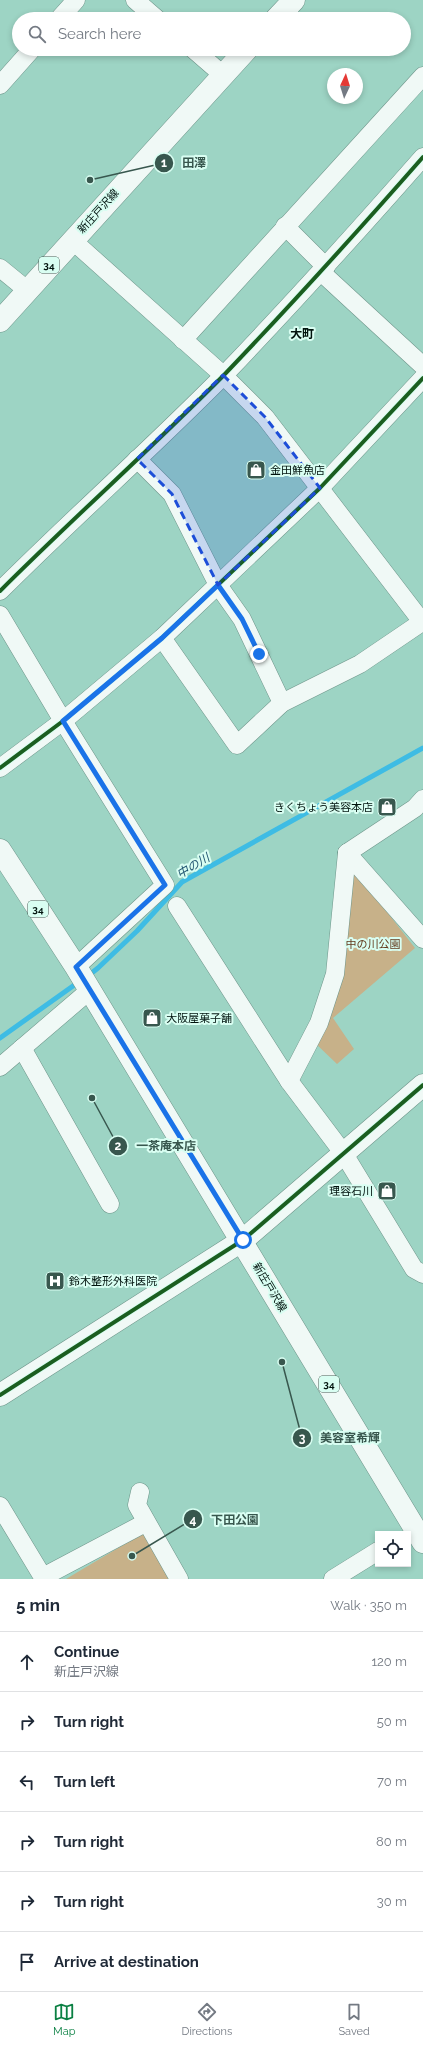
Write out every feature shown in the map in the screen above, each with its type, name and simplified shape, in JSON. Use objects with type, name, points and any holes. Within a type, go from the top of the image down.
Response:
[{"type":"main road","points":[[283,12],[294,0]]},
{"type":"main road","name":"新庄戸沢線","points":[[0,321],[240,56]]},
{"type":"main road","name":"新庄戸沢線","points":[[0,850],[76,967],[243,1240],[414,1534]]},
{"type":"main road","points":[[0,1394],[243,1240],[423,1085]]},
{"type":"street","points":[[65,12],[76,0]]},
{"type":"street","points":[[134,0],[149,12]]},
{"type":"street","points":[[0,85],[26,56]]},
{"type":"street","points":[[201,56],[223,74]]},
{"type":"street","points":[[183,340],[285,226],[423,76]]},
{"type":"street","points":[[0,591],[47,544],[223,376],[323,269],[423,157]]},
{"type":"street","points":[[285,226],[323,269],[423,366]]},
{"type":"street","points":[[72,240],[223,376],[265,418],[423,623],[360,664],[282,703],[237,745],[162,638]]},
{"type":"street","points":[[0,268],[27,290]]},
{"type":"street","points":[[0,768],[63,721],[162,638],[320,488],[423,378]]},
{"type":"street","points":[[137,459],[172,494],[218,585],[242,619],[282,703]]},
{"type":"street","points":[[0,615],[63,721],[165,885],[76,967]]},
{"type":"street","points":[[347,853],[415,808],[423,799]]},
{"type":"street","points":[[347,853],[423,939]]},
{"type":"street","points":[[289,1081],[319,1023],[335,974],[347,853]]},
{"type":"street","points":[[177,906],[289,1081],[344,1154],[414,1269],[423,1274]]},
{"type":"street","points":[[0,1067],[90,990]]},
{"type":"street","points":[[22,1048],[110,1204]]},
{"type":"street","points":[[140,1492],[137,1506],[145,1523],[179,1579]]},
{"type":"street","points":[[0,1506],[44,1578],[145,1523]]},
{"type":"street","points":[[333,1579],[375,1553]]},
{"type":"highlighted area","points":[[223,375],[265,417],[320,488],[218,585],[172,494],[137,459]]},
{"type":"green space","name":"中の川公園","points":[[356,872],[415,948],[333,1018],[354,1049],[337,1064],[314,1042],[349,876]]},
{"type":"green space","points":[[145,1532],[172,1579],[66,1579]]},
{"type":"waterway","name":"中の川","points":[[88,976],[137,931],[182,882],[423,748]]},
{"type":"waterway","name":"中の川","points":[[0,1038],[80,981]]},
{"type":"cycle path","points":[[0,591],[224,375],[325,267],[423,157]]},
{"type":"cycle path","points":[[0,768],[63,721],[162,638],[320,488],[423,378]]},
{"type":"cycle path","points":[[0,1395],[243,1240],[423,1085]]},
{"type":"place","name":"田澤","points":[[90,180]]},
{"type":"place","name":"金田鮮魚店","points":[[256,470]]},
{"type":"place","name":"きくちょう美容本店","points":[[387,807]]},
{"type":"place","name":"大阪屋菓子舗","points":[[152,1018]]},
{"type":"place","name":"一茶庵本店","points":[[92,1098]]},
{"type":"place","name":"理容石川","points":[[387,1191]]},
{"type":"place","name":"鈴木整形外科医院","points":[[55,1281]]},
{"type":"place","name":"美容室希輝","points":[[282,1362]]},
{"type":"place","name":"下田公園","points":[[132,1556]]},
{"type":"district","name":"大町","points":[[302,334]]},
{"type":"route","points":[[243,1240],[76,967],[165,885],[63,721],[162,638],[218,585],[242,619],[259,654]]}]
